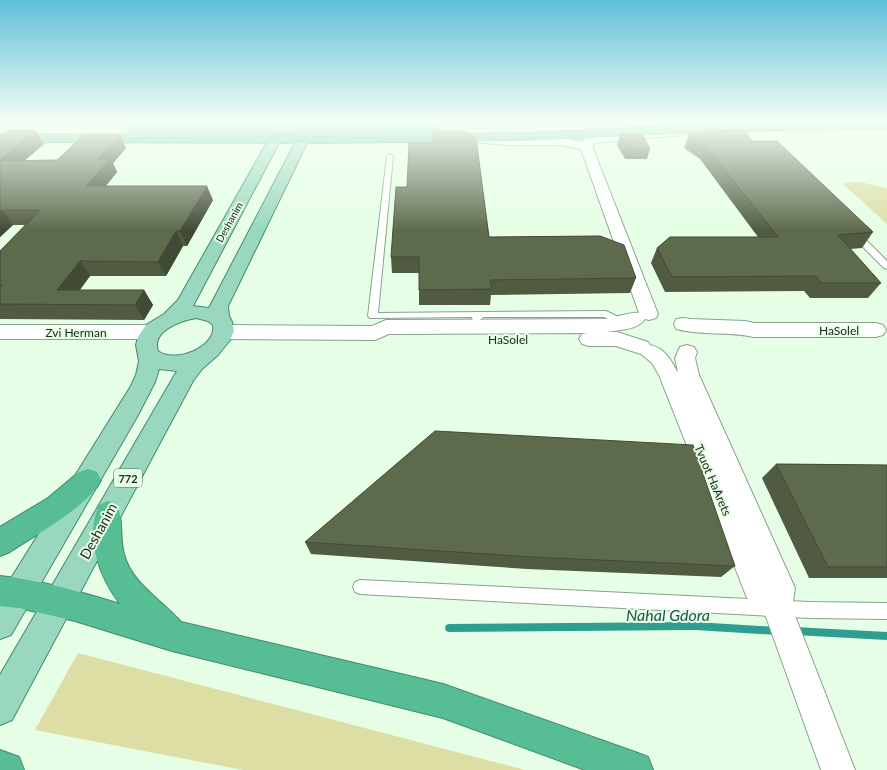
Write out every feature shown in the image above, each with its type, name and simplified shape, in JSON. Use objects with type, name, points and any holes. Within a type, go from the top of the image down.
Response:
[{"type":"highway","points":[[0,542],[58,507],[88,480]]},
{"type":"highway","points":[[108,514],[106,526],[108,549],[117,577],[126,590],[172,635]]},
{"type":"highway","points":[[9,592],[59,602],[172,635],[443,701],[635,770]]},
{"type":"highway","points":[[0,768],[6,770]]},
{"type":"main road","name":"Deshanim","points":[[172,317],[185,304],[262,159]]},
{"type":"main road","points":[[222,325],[211,314],[196,312],[172,317],[157,327],[151,343],[155,360],[172,364],[183,363],[202,357],[220,343],[222,325],[218,306],[287,159]]},
{"type":"main road","name":"772","points":[[0,624],[9,592],[88,480],[130,408],[149,372],[151,343]]},
{"type":"main road","name":"Deshanim","points":[[0,708],[185,376],[195,362],[202,357]]},
{"type":"street","points":[[591,159],[624,244],[636,318],[630,328],[631,334],[635,340],[646,349],[671,356],[689,350],[693,342],[692,335],[683,324],[667,316],[636,318]]},
{"type":"street","name":"HaSolel","points":[[222,325],[375,333],[386,327],[475,320],[605,326],[636,318]]},
{"type":"street","name":"HaSolel","points":[[683,324],[691,326],[745,328],[754,330],[883,329]]},
{"type":"street","name":"HaSolel","points":[[689,350],[707,340],[748,333],[754,330]]},
{"type":"street","name":"Zvi Herman","points":[[0,332],[151,343]]},
{"type":"street","name":"HaSolel","points":[[375,333],[385,340],[617,339],[646,349]]},
{"type":"street","name":"Tvuot HaArets","points":[[646,349],[658,358],[669,375],[757,588],[779,613],[801,668],[838,770]]},
{"type":"street","name":"Tvuot HaArets","points":[[689,350],[685,358],[689,375],[781,588],[779,613]]},
{"type":"lane","points":[[390,159],[372,316],[475,320]]},
{"type":"lane","points":[[849,228],[887,266]]},
{"type":"lane","points":[[360,587],[779,613],[887,611]]},
{"type":"green space","points":[[860,182],[887,188],[887,224],[842,183]]},
{"type":"green space","points":[[78,653],[525,770],[243,770],[35,730]]},
{"type":"building","points":[[110,159],[86,186],[207,186],[180,231],[176,231],[158,262],[80,261],[57,290],[144,290],[135,305],[0,304],[0,287],[2,285],[0,285],[0,251],[40,210],[2,210],[0,212],[0,161]]},
{"type":"building","points":[[408,159],[479,159],[489,237],[600,236],[624,245],[636,278],[490,280],[492,289],[419,290],[419,257],[391,257],[396,187],[407,187]]},
{"type":"building","points":[[716,159],[796,159],[873,232],[838,235],[881,283],[821,283],[816,276],[672,277],[657,248],[670,237],[778,237]]},
{"type":"building","points":[[435,431],[693,445],[735,566],[531,557],[305,542]]},
{"type":"building","points":[[776,464],[887,465],[887,567],[828,567]]},
{"type":"waterway","name":"Nahal Gdora","points":[[449,628],[695,626],[777,631]]},
{"type":"waterway","name":"Nahal Gdora","points":[[795,631],[887,636]]}]
